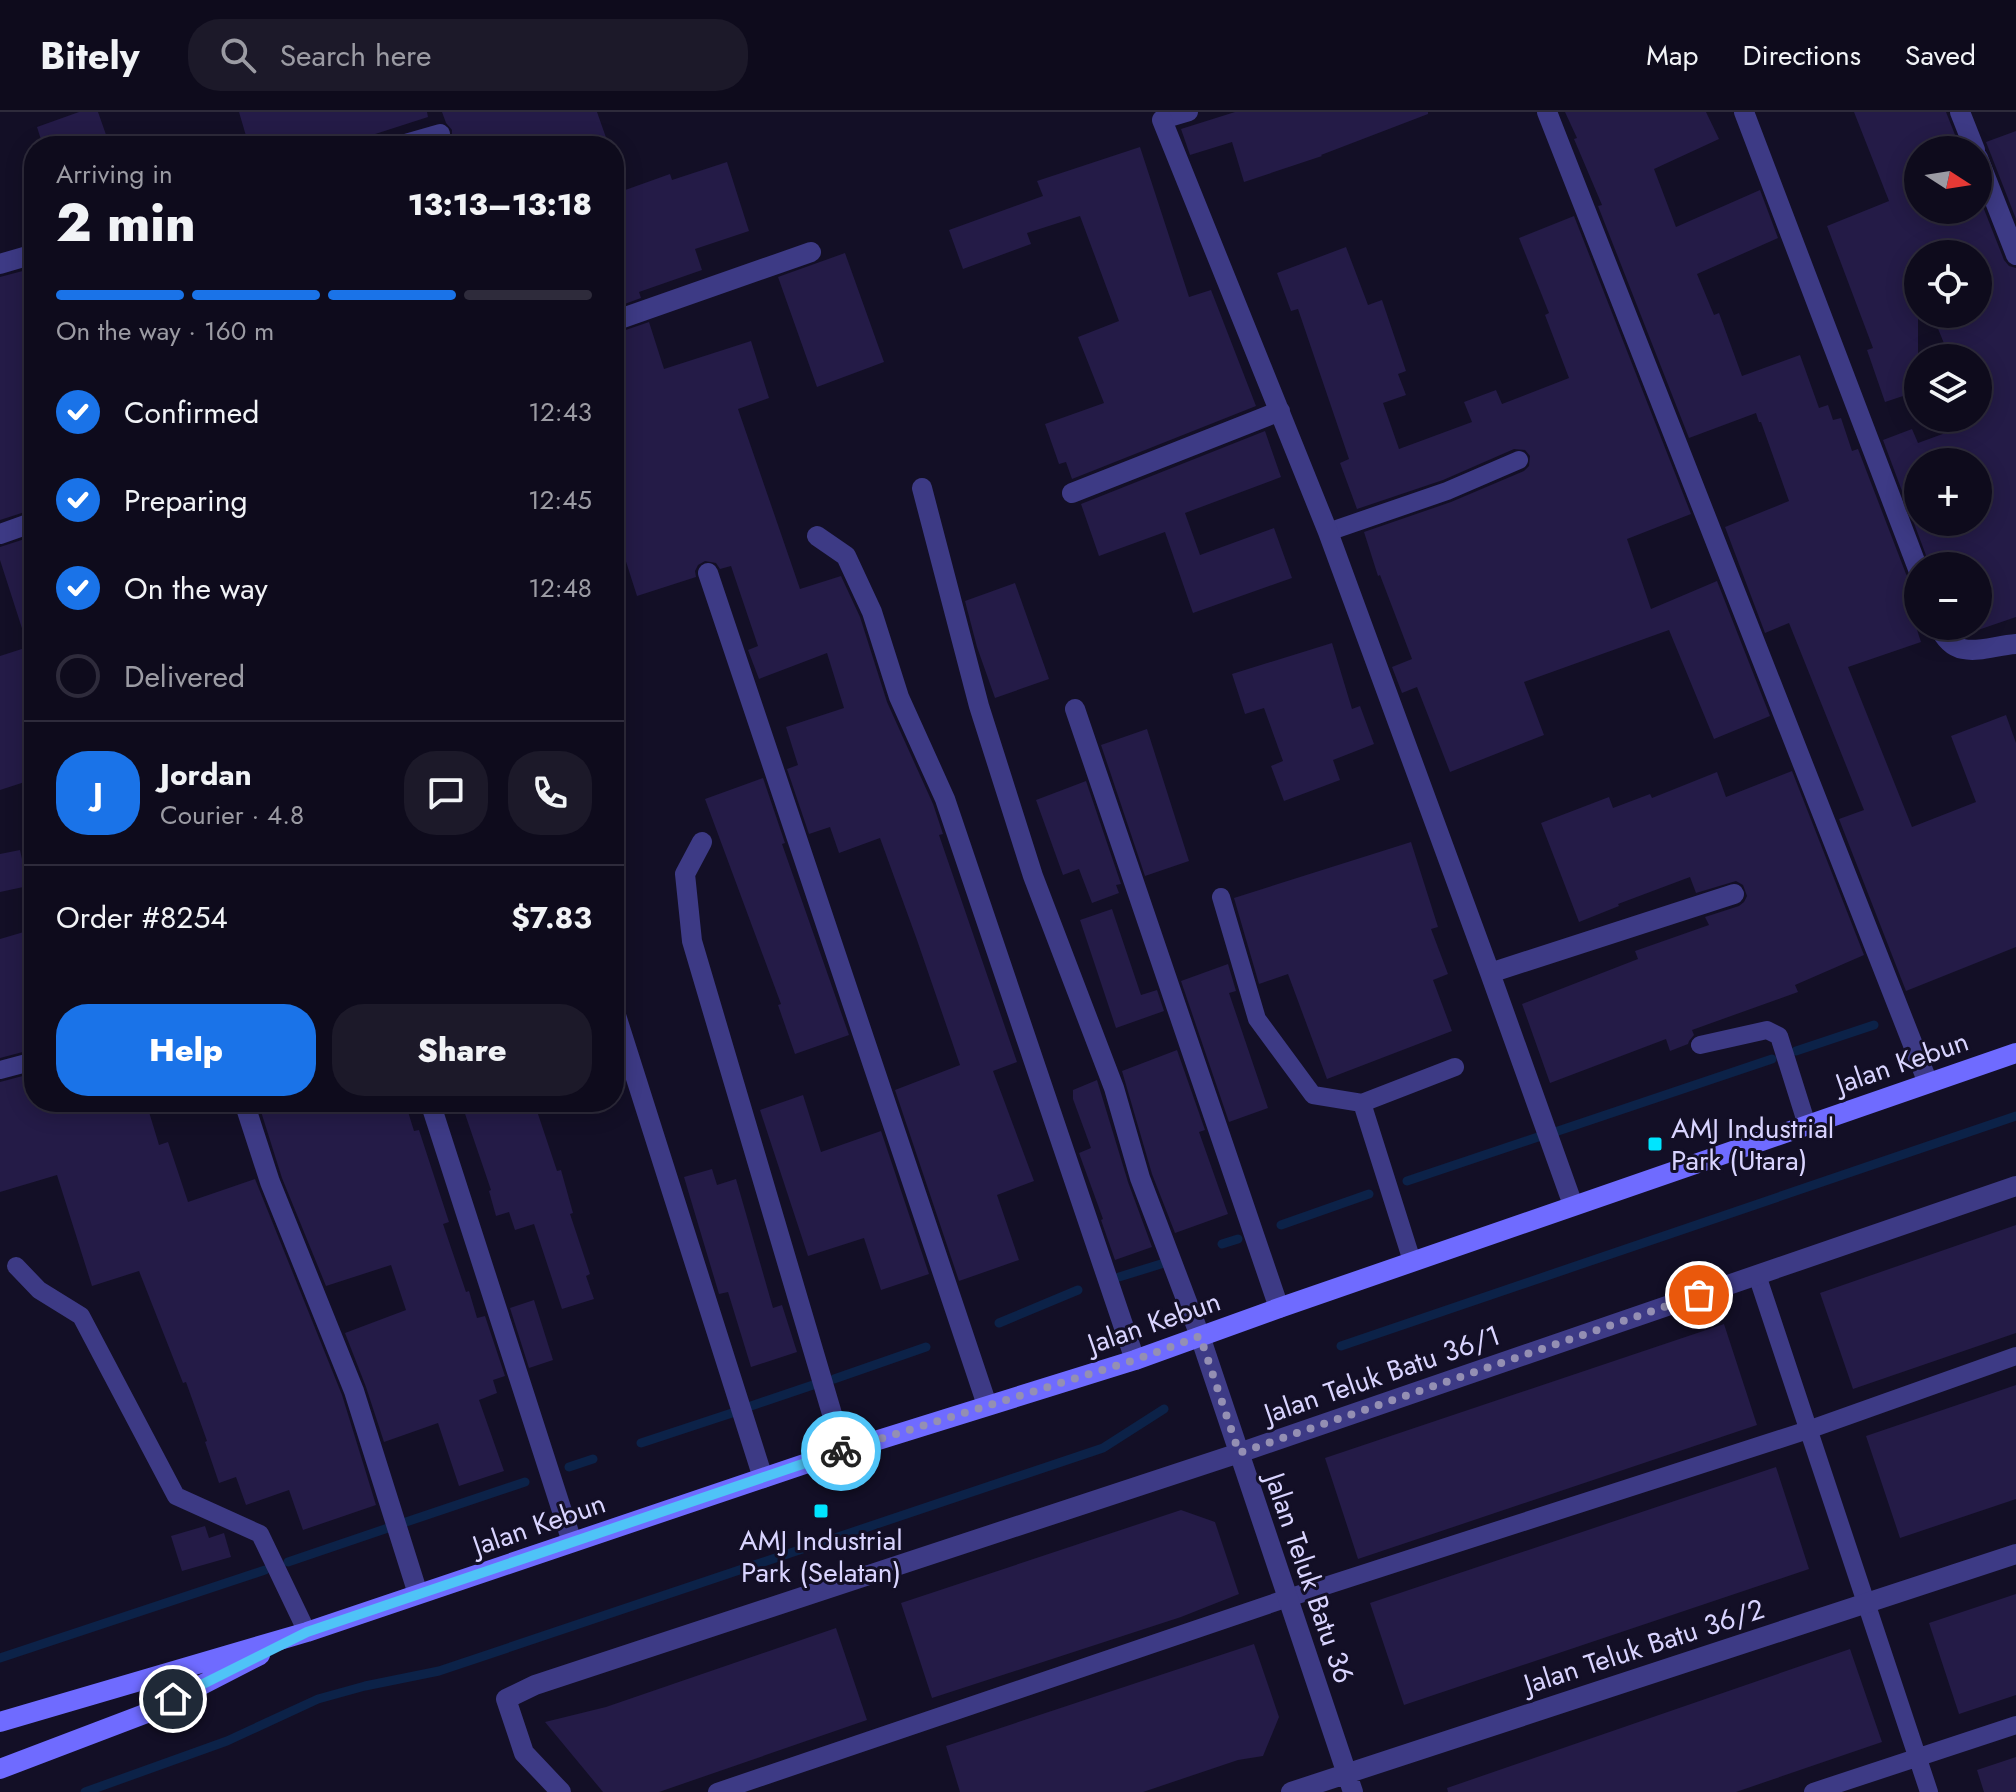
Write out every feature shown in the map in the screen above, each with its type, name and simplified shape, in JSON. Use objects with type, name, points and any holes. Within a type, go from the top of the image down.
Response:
[{"type":"main road","name":"Jalan Kebun","points":[[0,1722],[307,1632],[843,1451],[1135,1360],[2016,1053]]},
{"type":"main road","name":"Jalan Kebun","points":[[0,1769],[147,1713],[307,1632]]},
{"type":"street","points":[[1547,112],[1928,1083]]},
{"type":"street","points":[[1744,112],[1912,552]]},
{"type":"street","points":[[1960,112],[1969,136]]},
{"type":"street","points":[[1162,120],[1328,532],[1573,1205]]},
{"type":"street","points":[[433,136],[440,134]]},
{"type":"street","points":[[1992,194],[2016,255]]},
{"type":"street","points":[[624,317],[811,252]]},
{"type":"street","points":[[0,264],[24,257]]},
{"type":"street","points":[[1072,493],[1280,411]]},
{"type":"street","name":"Jalan Teluk Batu 36","points":[[922,488],[979,706],[1033,876],[1114,1088],[1140,1178],[1200,1336],[1350,1782]]},
{"type":"street","points":[[0,534],[24,526]]},
{"type":"street","points":[[817,536],[846,556],[872,612],[899,697],[945,799],[1135,1360]]},
{"type":"street","points":[[708,573],[987,1405]]},
{"type":"street","points":[[1948,640],[1953,647],[1970,651],[2016,644]]},
{"type":"street","points":[[1075,709],[1279,1308]]},
{"type":"street","points":[[702,842],[685,874],[692,941],[843,1451]]},
{"type":"street","points":[[1490,973],[1734,894]]},
{"type":"street","points":[[624,1040],[763,1478]]},
{"type":"street","points":[[247,1112],[270,1182],[354,1391],[418,1594]]},
{"type":"street","points":[[433,1112],[572,1542]]},
{"type":"street","name":"Jalan Teluk Batu 36/1","points":[[561,1792],[524,1753],[506,1699],[535,1685],[1239,1453],[2016,1186]]},
{"type":"street","name":"Jalan Teluk Batu 36/2","points":[[1291,1792],[1350,1782],[2016,1554]]},
{"type":"lane","points":[[1162,120],[1189,112]]},
{"type":"lane","points":[[1328,532],[1447,491],[1519,460]]},
{"type":"lane","points":[[1221,897],[1257,1019],[1313,1095],[1362,1103],[1455,1067]]},
{"type":"lane","points":[[1700,1045],[1767,1030],[1779,1036],[1807,1125]]},
{"type":"lane","points":[[0,1070],[24,1064]]},
{"type":"lane","points":[[1362,1103],[1412,1261]]},
{"type":"lane","points":[[16,1266],[39,1290],[81,1316],[176,1496],[260,1534],[307,1632]]},
{"type":"lane","points":[[1757,1275],[1929,1792]]},
{"type":"lane","points":[[717,1792],[1288,1598],[1808,1430],[2016,1356]]},
{"type":"lane","points":[[1813,1792],[2016,1725]]},
{"type":"building","points":[[79,112],[98,112],[106,136],[40,136],[37,127]]},
{"type":"building","points":[[239,112],[427,112],[428,117],[369,136],[246,136]]},
{"type":"building","points":[[442,112],[597,112],[605,136],[452,136],[452,130]]},
{"type":"building","points":[[1235,112],[1428,114],[1322,156],[1244,182],[1232,142],[1190,155],[1181,129]]},
{"type":"building","points":[[1565,112],[1706,112],[1719,139],[1654,169],[1676,227],[1760,190],[1778,238],[1697,274],[1714,315],[1719,313],[1742,376],[1800,355],[1819,408],[1828,405],[1833,420],[1841,418],[1852,451],[1858,449],[1904,569],[1904,640],[1921,642],[1848,667],[1912,827],[1976,802],[1951,736],[2006,715],[2016,743],[2016,947],[1906,991],[1839,819],[1864,810],[1789,623],[1765,633],[1725,527],[1789,501],[1761,422],[1756,413],[1689,438],[1598,206],[1602,205],[1574,139],[1577,138]]},
{"type":"building","points":[[1854,112],[1946,112],[1955,136],[1904,136],[1904,224],[1990,224],[2004,260],[2016,268],[2016,617],[1992,625],[1992,552],[1925,552],[1919,536],[1992,536],[1992,448],[1904,448],[1904,496],[1883,440],[1904,432],[1913,432],[1918,443],[1948,432],[1992,432],[1992,344],[1944,344],[1938,328],[1992,328],[1992,240],[1904,240],[1904,328],[1918,328],[1918,344],[1904,344],[1904,396],[1885,402],[1867,350],[1873,348],[1827,226],[1889,201]]},
{"type":"building","points":[[2016,131],[2016,219],[1992,157],[1992,140]]},
{"type":"building","points":[[1140,147],[1189,297],[1211,290],[1256,406],[1072,479],[1066,462],[1059,464],[1045,424],[1104,403],[1078,337],[1119,321],[1080,216],[1027,233],[1031,244],[963,269],[949,230],[1043,196],[1037,181]]},
{"type":"building","points":[[727,162],[749,231],[695,249],[702,270],[639,292],[641,298],[624,304],[624,190],[670,174],[672,180]]},
{"type":"building","points":[[1574,216],[1691,514],[1627,539],[1651,609],[1717,581],[1770,716],[1714,739],[1669,630],[1524,682],[1544,735],[1450,772],[1417,687],[1402,693],[1392,667],[1412,659],[1378,576],[1364,532],[1451,502],[1524,471],[1529,466],[1530,456],[1525,450],[1514,449],[1443,480],[1357,509],[1340,463],[1349,459],[1298,309],[1291,311],[1277,273],[1346,247],[1368,305],[1382,300],[1406,371],[1398,374],[1406,395],[1383,403],[1399,449],[1472,422],[1464,402],[1496,390],[1502,404],[1569,378],[1545,315],[1549,313],[1519,238]]},
{"type":"building","points":[[845,253],[884,362],[817,387],[778,277]]},
{"type":"building","points":[[24,271],[24,512],[0,520],[0,277]]},
{"type":"building","points":[[649,322],[664,369],[751,341],[769,398],[738,409],[800,589],[841,576],[860,617],[887,702],[933,804],[943,834],[939,835],[1017,1062],[993,1071],[1034,1181],[997,1195],[1019,1260],[959,1281],[895,1090],[960,1065],[880,838],[839,853],[830,827],[809,834],[787,769],[798,765],[786,727],[844,708],[827,653],[759,679],[748,650],[758,646],[731,566],[720,569],[716,563],[705,561],[698,565],[696,577],[637,596],[624,555],[624,331]]},
{"type":"building","points":[[1265,431],[1281,477],[1185,513],[1200,555],[1274,528],[1292,578],[1193,613],[1165,532],[1099,556],[1081,504]]},
{"type":"building","points":[[24,539],[24,635],[0,560],[0,547]]},
{"type":"building","points":[[1015,583],[1049,679],[995,698],[965,601]]},
{"type":"building","points":[[1332,643],[1352,709],[1360,706],[1374,744],[1333,760],[1340,780],[1284,801],[1271,766],[1283,761],[1264,708],[1245,714],[1232,674]]},
{"type":"building","points":[[24,648],[24,782],[0,790],[0,656]]},
{"type":"building","points":[[1147,729],[1189,861],[1145,876],[1101,745]]},
{"type":"building","points":[[1792,771],[1864,955],[1795,985],[1798,992],[1692,1030],[1694,1035],[1688,1044],[1670,1051],[1666,1039],[1550,1083],[1522,1004],[1638,959],[1635,951],[1709,925],[1705,917],[1739,906],[1747,896],[1743,885],[1736,881],[1696,893],[1690,877],[1579,922],[1541,823],[1609,797],[1613,808],[1650,794],[1652,798],[1717,772],[1726,797]]},
{"type":"building","points":[[763,778],[785,843],[782,844],[849,1035],[795,1054],[778,1005],[781,1004],[705,799]]},
{"type":"building","points":[[1086,781],[1121,884],[1116,885],[1119,893],[1092,903],[1079,869],[1063,875],[1036,800]]},
{"type":"building","points":[[1411,842],[1438,927],[1431,929],[1448,974],[1433,980],[1452,1031],[1327,1079],[1288,974],[1259,984],[1234,898]]},
{"type":"building","points":[[20,850],[24,887],[0,892],[0,854]]},
{"type":"building","points":[[1112,909],[1141,995],[1157,990],[1164,1011],[1116,1028],[1080,920]]},
{"type":"building","points":[[24,932],[24,1052],[0,1058],[0,939]]},
{"type":"building","points":[[1228,964],[1236,991],[1229,993],[1268,1108],[1229,1122],[1181,981]]},
{"type":"building","points":[[1177,1050],[1205,1130],[1199,1132],[1228,1214],[1175,1233],[1152,1174],[1122,1071]]},
{"type":"building","points":[[24,1076],[24,1112],[149,1112],[159,1145],[168,1142],[188,1202],[255,1179],[342,1395],[376,1505],[303,1530],[289,1490],[246,1505],[236,1477],[219,1483],[186,1382],[183,1383],[139,1271],[92,1286],[57,1175],[0,1192],[0,1082]]},
{"type":"building","points":[[1097,1080],[1128,1182],[1152,1247],[1115,1260],[1079,1153],[1091,1148],[1073,1099],[1073,1090]]},
{"type":"building","points":[[803,1095],[821,1152],[881,1131],[929,1274],[881,1290],[864,1238],[808,1256],[760,1110]]},
{"type":"building","points":[[261,1112],[408,1112],[414,1131],[419,1130],[449,1222],[443,1224],[466,1292],[469,1291],[477,1318],[485,1316],[505,1376],[493,1380],[497,1393],[479,1400],[504,1471],[459,1486],[438,1423],[384,1442],[345,1333],[406,1310],[391,1265],[326,1286],[282,1178]]},
{"type":"building","points":[[464,1112],[537,1112],[557,1171],[561,1170],[594,1299],[562,1309],[534,1224],[515,1230],[509,1212],[496,1216],[491,1190]]},
{"type":"building","points":[[712,1169],[717,1185],[736,1179],[773,1308],[782,1305],[797,1352],[751,1367],[728,1292],[719,1294],[684,1177]]},
{"type":"building","points":[[2016,1225],[2016,1333],[1853,1389],[1820,1293]]},
{"type":"building","points":[[534,1300],[553,1360],[529,1368],[510,1308]]},
{"type":"building","points":[[1724,1324],[1757,1425],[1358,1559],[1325,1458]]},
{"type":"building","points":[[2016,1385],[2016,1499],[1900,1538],[1866,1436]]},
{"type":"building","points":[[1776,1467],[1809,1569],[1404,1705],[1370,1603]]},
{"type":"building","points":[[1181,1510],[1215,1522],[1239,1594],[1181,1617],[932,1698],[901,1603]]},
{"type":"building","points":[[205,1526],[209,1538],[224,1533],[231,1557],[182,1571],[171,1536]]},
{"type":"building","points":[[2016,1594],[2016,1695],[1959,1714],[1929,1623]]},
{"type":"building","points":[[836,1628],[867,1720],[659,1792],[603,1792],[545,1722],[606,1707]]},
{"type":"building","points":[[1254,1644],[1279,1717],[1263,1756],[1238,1760],[1143,1792],[960,1792],[946,1746]]},
{"type":"building","points":[[1850,1649],[1882,1742],[1736,1792],[1448,1792],[1447,1788]]},
{"type":"building","points":[[2016,1757],[2016,1792],[1984,1792],[1977,1770]]},
{"type":"waterway","points":[[1796,1051],[1874,1025]]},
{"type":"waterway","points":[[1558,1131],[1772,1059]]},
{"type":"waterway","points":[[1341,1346],[2016,1116]]},
{"type":"waterway","points":[[1407,1181],[1541,1136]]},
{"type":"waterway","points":[[1281,1225],[1369,1194]]},
{"type":"waterway","points":[[1222,1244],[1238,1239]]},
{"type":"waterway","points":[[1119,1277],[1161,1264]]},
{"type":"waterway","points":[[999,1323],[1078,1290]]},
{"type":"waterway","points":[[834,1379],[926,1347]]},
{"type":"waterway","points":[[751,1406],[813,1385]]},
{"type":"waterway","points":[[85,1792],[227,1741],[318,1699],[439,1671],[1103,1448],[1164,1409]]},
{"type":"waterway","points":[[641,1443],[735,1412]]},
{"type":"waterway","points":[[569,1467],[593,1459]]},
{"type":"waterway","points":[[406,1522],[525,1482]]},
{"type":"waterway","points":[[288,1562],[388,1528]]},
{"type":"waterway","points":[[0,1658],[265,1570]]},
{"type":"way so far","points":[[841,1451],[1135,1360],[1200,1336],[1239,1453],[1699,1295]]},
{"type":"place","name":"AMJ Industrial Park (Utara)","points":[[1655,1144]]},
{"type":"place","name":"AMJ Industrial Park (Selatan)","points":[[821,1511]]},
{"type":"route","points":[[173,1699],[307,1632],[841,1451]]}]
